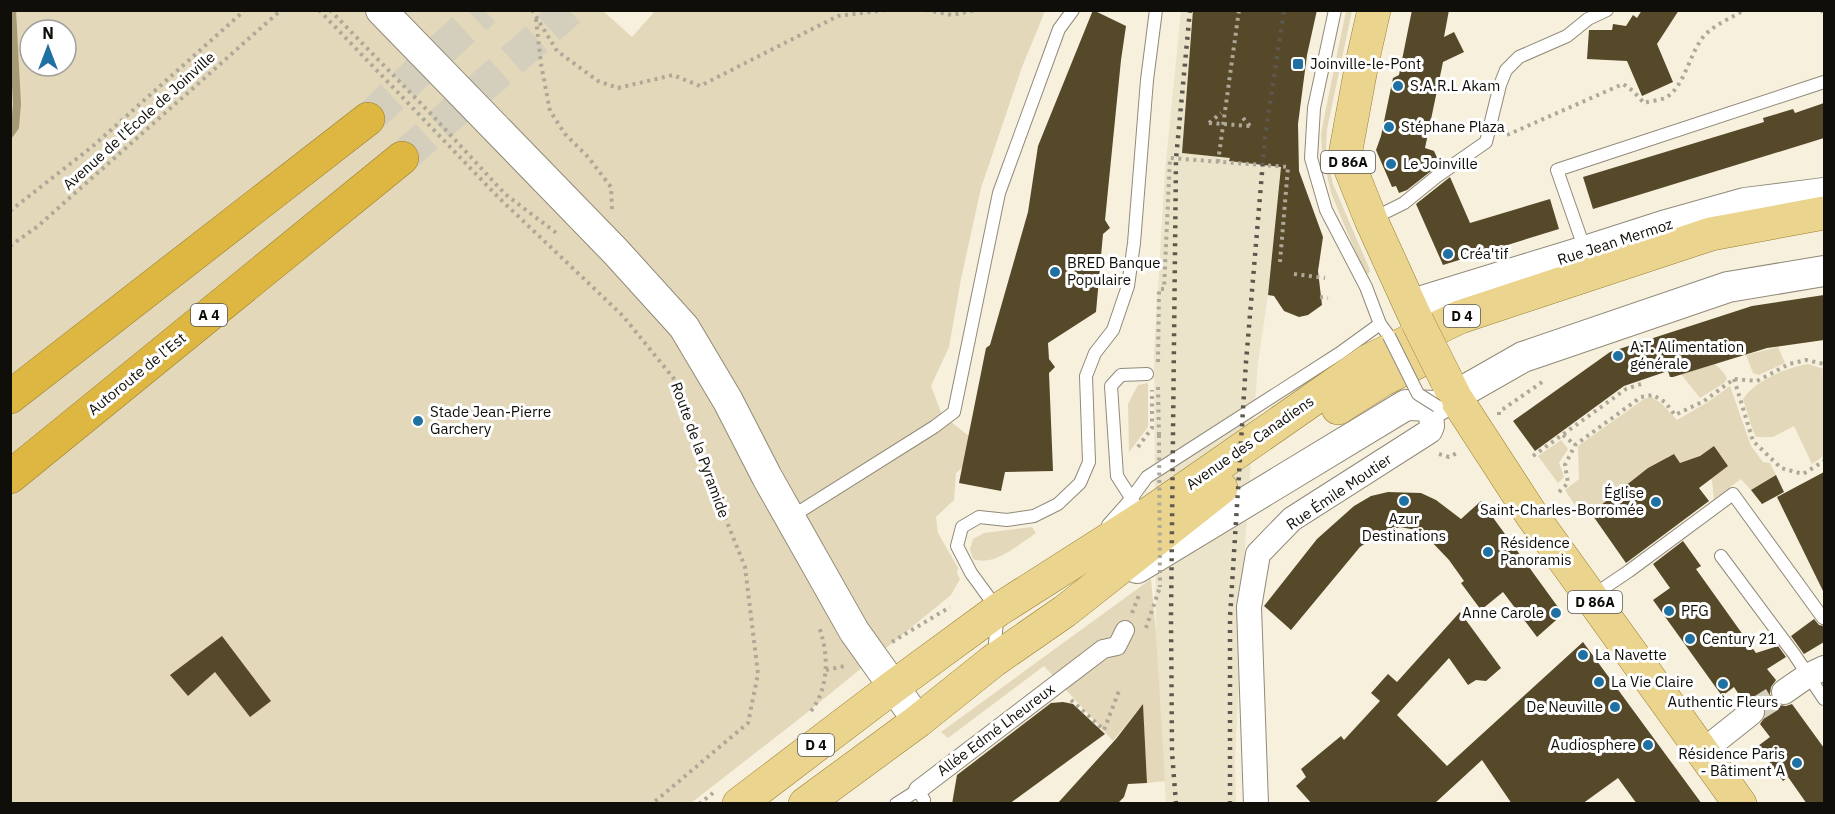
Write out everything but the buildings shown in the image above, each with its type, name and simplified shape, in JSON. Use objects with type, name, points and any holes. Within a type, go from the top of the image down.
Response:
[{"type":"highway","points":[[10,398],[368,119]]},
{"type":"highway","name":"Autoroute de l’Est","points":[[10,477],[402,158]]},
{"type":"main road","name":"D 86A","points":[[1374,10],[1345,155],[1371,220],[1405,320],[1446,394],[1740,804]]},
{"type":"main road","name":"Avenue des Canadiens","points":[[739,804],[896,678],[988,608],[1129,512],[1368,361],[1460,317],[1711,234],[1824,213]]},
{"type":"main road","name":"Avenue des Canadiens","points":[[805,804],[918,721],[993,662],[1065,611],[1258,460],[1382,380],[1458,340],[1715,256],[1762,244],[1824,235]]},
{"type":"street","points":[[381,10],[616,252],[684,327],[728,400],[767,477],[854,631],[896,678],[918,721]]},
{"type":"street","name":"Rue Jean Mermoz","points":[[1405,320],[1586,252],[1663,226],[1745,203],[1824,193]]},
{"type":"street","points":[[1065,611],[1259,496],[1406,405],[1446,394],[1533,353],[1728,287],[1824,271]]},
{"type":"street","name":"Rue Émile Moutier","points":[[1256,804],[1249,607],[1258,554],[1292,519],[1430,431],[1431,413],[1446,394]]},
{"type":"street","name":"Allée Edmé Lheureux","points":[[921,797],[1054,686],[1103,649],[1117,646],[1134,634]]},
{"type":"street","points":[[1784,692],[1816,672]]},
{"type":"street","points":[[1703,751],[1752,712]]},
{"type":"lane","points":[[791,517],[934,428],[954,412],[999,194],[1059,29],[1073,10]]},
{"type":"lane","points":[[993,662],[988,608],[957,546],[962,526],[979,517],[1007,520],[1034,516],[1058,504],[1080,483],[1089,462],[1086,376],[1095,353],[1113,330],[1128,286],[1134,243],[1147,80],[1156,10]]},
{"type":"lane","points":[[1335,10],[1314,108],[1311,158],[1326,210],[1366,287],[1380,324]]},
{"type":"lane","points":[[1371,220],[1404,203],[1486,142],[1500,85],[1506,70],[1520,57],[1567,36],[1588,19],[1607,10]]},
{"type":"lane","points":[[1586,252],[1557,170],[1824,82]]},
{"type":"lane","points":[[1094,534],[1129,512],[1147,477],[1340,353],[1380,324],[1405,320]]},
{"type":"lane","points":[[1129,512],[1117,476],[1112,386],[1121,375],[1152,377]]},
{"type":"lane","points":[[1591,597],[1733,494],[1824,617]]},
{"type":"lane","points":[[988,608],[1066,552]]},
{"type":"lane","points":[[1721,556],[1794,654],[1816,672],[1824,699]]},
{"type":"lane","name":"Allée Edmé Lheureux","points":[[896,804],[921,797]]},
{"type":"path","points":[[10,211],[93,146],[245,10]]},
{"type":"path","name":"Avenue de l'École de Joinville","points":[[10,246],[38,226],[281,10]]},
{"type":"path","name":"Route de la Pyramide","points":[[319,10],[498,197],[623,316],[675,380],[688,426],[745,567],[758,674],[748,723],[652,804]]},
{"type":"path","points":[[330,10],[505,194],[567,240]]},
{"type":"path","points":[[532,10],[557,51],[598,81],[618,88],[673,75],[700,86],[838,16],[886,10]]},
{"type":"path","points":[[926,10],[952,15],[976,10]]},
{"type":"path","points":[[1218,162],[1239,10]]},
{"type":"path","points":[[1486,142],[1523,129],[1623,84],[1644,103],[1667,97],[1680,81],[1691,56],[1703,37],[1714,26],[1744,10]]},
{"type":"path","points":[[1821,10],[1824,14]]},
{"type":"path","points":[[536,18],[549,111],[565,134],[588,157],[611,187],[612,215]]},
{"type":"path","points":[[1221,112],[1209,123],[1250,126],[1243,118]]},
{"type":"path","points":[[1158,353],[1159,289],[1164,289],[1170,158],[1288,167],[1280,262]]},
{"type":"path","points":[[1294,274],[1325,278]]},
{"type":"path","points":[[1320,297],[1328,298]]},
{"type":"path","points":[[1559,492],[1568,483],[1565,465],[1575,445],[1641,397],[1653,395],[1665,402],[1675,415],[1704,400],[1734,379],[1757,381],[1789,364],[1806,360],[1824,364]]},
{"type":"path","points":[[1134,634],[1160,587],[1158,409],[1152,377]]},
{"type":"path","points":[[1734,379],[1753,441],[1781,468],[1803,474],[1824,461]]},
{"type":"path","points":[[1533,456],[1626,389],[1641,384]]},
{"type":"path","points":[[1138,447],[1152,428],[1152,389]]},
{"type":"path","points":[[1152,409],[1158,409]]},
{"type":"path","points":[[1563,435],[1575,445]]},
{"type":"path","points":[[904,636],[957,603]]},
{"type":"path","points":[[815,707],[821,692],[827,658],[816,621]]},
{"type":"path","points":[[826,670],[845,666]]},
{"type":"path","points":[[1054,686],[1104,730],[1119,691]]},
{"type":"shaded area","points":[[602,10],[632,37],[655,11],[1045,11],[1022,67],[981,188],[949,347],[931,386],[942,415],[983,450],[956,473],[954,500],[936,517],[938,533],[958,568],[957,573],[960,579],[951,595],[804,715],[691,803],[11,803],[10,11]]},
{"type":"shaded area","points":[[1181,11],[1297,11],[1268,295],[1258,363],[1246,530],[1235,761],[1236,803],[1166,803],[1156,648],[1154,352],[1165,171]]},
{"type":"shaded area","points":[[1346,11],[1352,11],[1327,129],[1326,151],[1333,184],[1370,270],[1365,275],[1331,193],[1322,153],[1321,134]]},
{"type":"shaded area","points":[[1778,347],[1785,363],[1759,375],[1753,373],[1746,355]]},
{"type":"shaded area","points":[[1715,364],[1727,379],[1700,398],[1681,374]]},
{"type":"shaded area","points":[[1808,364],[1824,369],[1824,456],[1812,464],[1794,426],[1773,437],[1756,437],[1743,399],[1755,386],[1772,376],[1790,368]]},
{"type":"shaded area","points":[[1148,383],[1148,427],[1129,452],[1128,404],[1138,385]]},
{"type":"shaded area","points":[[1730,386],[1751,446],[1763,462],[1770,463],[1776,475],[1751,490],[1741,479],[1714,499],[1712,480],[1706,476],[1712,477],[1728,466],[1714,446],[1699,456],[1697,463],[1689,460],[1681,464],[1676,457],[1669,456],[1591,514],[1580,513],[1565,490],[1579,479],[1578,446],[1644,399],[1651,397],[1661,403],[1677,420]]},
{"type":"shaded area","points":[[1561,440],[1568,449],[1559,463],[1564,477],[1558,483],[1538,456]]},
{"type":"shaded area","points":[[1032,527],[1036,533],[1006,553],[990,560],[973,559],[970,549],[973,539],[984,533]]},
{"type":"shaded area","points":[[1151,579],[1165,781],[1147,783],[1143,710],[1139,709],[1113,741],[1044,666],[948,738],[941,732]]},
{"type":"waterway","points":[[10,134],[15,127],[17,104],[12,10]]},
{"type":"tunnel","points":[[368,119],[484,10]]},
{"type":"tunnel","points":[[402,158],[569,10]]},
{"type":"tunnel","points":[[1752,712],[1784,692]]},
{"type":"railway","points":[[1176,804],[1172,752],[1171,616],[1176,159],[1190,10]]},
{"type":"railway","points":[[1230,804],[1230,617],[1246,362],[1265,137],[1284,10]]},
{"type":"place","name":"Joinville-le-Pont","points":[[1298,64]]},
{"type":"place","name":"S.A.R.L Akam","points":[[1398,86]]},
{"type":"place","name":"Stéphane Plaza","points":[[1389,127]]},
{"type":"place","name":"Le Joinville","points":[[1391,164]]},
{"type":"place","name":"Créa'tif","points":[[1448,254]]},
{"type":"place","name":"BRED Banque Populaire","points":[[1055,272]]},
{"type":"place","name":"A.T. Alimentation générale","points":[[1618,356]]},
{"type":"place","name":"Stade Jean-Pierre Garchery","points":[[418,421]]},
{"type":"place","name":"Azur Destinations","points":[[1404,501]]},
{"type":"place","name":"Église Saint-Charles-Borromée","points":[[1656,502]]},
{"type":"place","name":"Résidence Panoramis","points":[[1488,552]]},
{"type":"place","name":"PFG","points":[[1669,611]]},
{"type":"place","name":"Anne Carole","points":[[1556,613]]},
{"type":"place","name":"Century 21","points":[[1690,639]]},
{"type":"place","name":"La Navette","points":[[1583,655]]},
{"type":"place","name":"La Vie Claire","points":[[1599,682]]},
{"type":"place","name":"Authentic Fleurs","points":[[1723,684]]},
{"type":"place","name":"De Neuville","points":[[1615,707]]},
{"type":"place","name":"Audiosphere","points":[[1648,745]]},
{"type":"place","name":"Résidence Paris - Bâtiment A","points":[[1797,763]]}]
